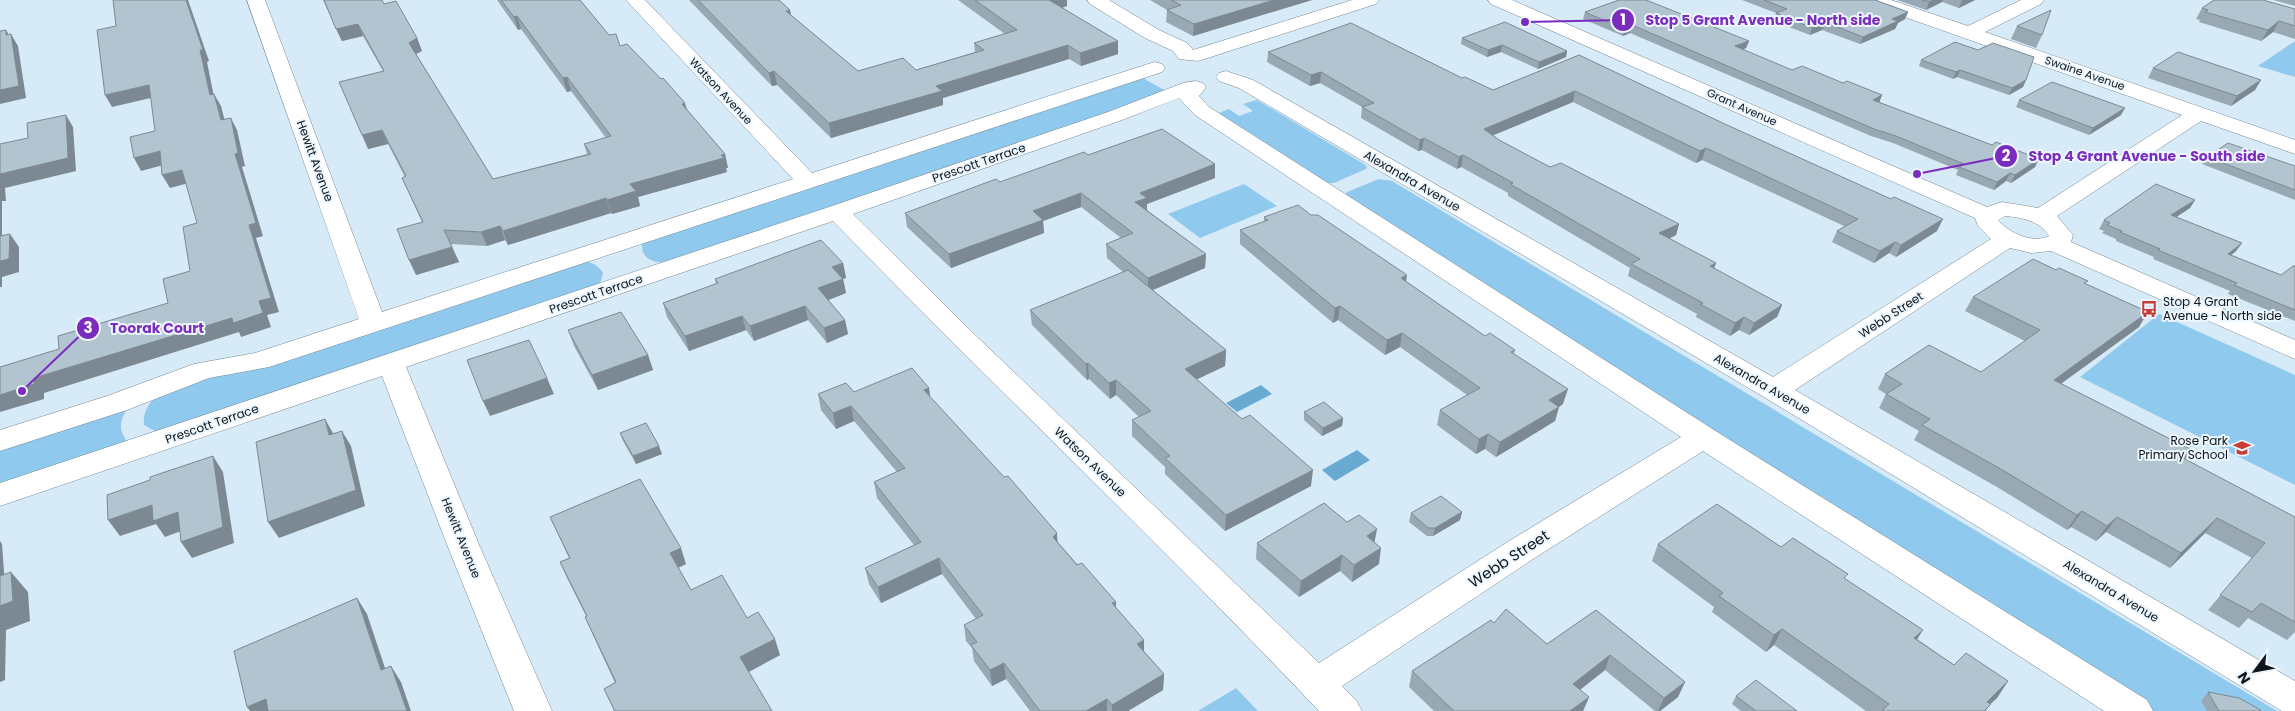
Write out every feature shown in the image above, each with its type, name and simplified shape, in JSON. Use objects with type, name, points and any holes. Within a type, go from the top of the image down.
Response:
[{"type":"street","name":"Hewitt Avenue","points":[[256,0],[373,322]]},
{"type":"street","name":"Watson Avenue","points":[[635,0],[807,181]]},
{"type":"street","points":[[1096,0],[1152,34],[1164,47],[1188,60],[1215,84],[1196,95]]},
{"type":"street","points":[[1370,0],[1241,41],[1155,72],[1163,81],[1196,95],[1703,436],[2134,711]]},
{"type":"street","name":"Grant Avenue","points":[[1497,0],[1987,215]]},
{"type":"street","name":"Swaine Avenue","points":[[1874,0],[2295,146]]},
{"type":"street","points":[[1969,33],[2035,0]]},
{"type":"street","points":[[0,441],[117,403],[204,370],[259,361],[807,181],[1188,60],[1195,46],[1241,41]]},
{"type":"street","name":"Alexandra Avenue","points":[[1188,60],[1246,84],[1774,390],[2295,700]]},
{"type":"street","name":"Prescott Terrace","points":[[0,495],[391,364],[1132,110],[1180,106],[1196,95]]},
{"type":"street","points":[[2040,217],[2199,113]]},
{"type":"street","points":[[2054,244],[2060,240],[2061,235],[2058,229],[2040,217],[2008,210],[1992,211],[1987,215],[1986,220],[1989,227],[2008,239],[2032,245],[2054,244],[2295,350]]},
{"type":"street","name":"Watson Avenue","points":[[837,212],[964,340],[1317,683],[1343,711]]},
{"type":"street","name":"Webb Street","points":[[1774,390],[2008,239]]},
{"type":"street","name":"Hewitt Avenue","points":[[391,364],[464,547],[533,711]]},
{"type":"street","name":"Webb Street","points":[[1317,683],[1521,550],[1703,436]]},
{"type":"shaded area","points":[[2295,41],[2295,77],[2258,66]]},
{"type":"shaded area","points":[[1144,75],[1146,80],[1168,92],[669,263],[650,260],[642,249],[642,244]]},
{"type":"shaded area","points":[[1257,100],[1364,164],[1367,167],[1366,169],[1334,183],[1324,183],[1214,115],[1229,109],[1239,116],[1253,111],[1243,104]]},
{"type":"shaded area","points":[[1379,179],[1392,181],[2277,711],[2153,711],[1344,197],[1347,192]]},
{"type":"shaded area","points":[[1244,184],[1277,206],[1200,238],[1168,214]]},
{"type":"shaded area","points":[[584,261],[595,265],[601,270],[603,273],[600,284],[165,432],[155,431],[144,425],[146,410],[163,390]]},
{"type":"shaded area","name":"Rose Park Primary School","points":[[2159,314],[2295,375],[2295,485],[2080,377]]},
{"type":"shaded area","points":[[1261,385],[1272,394],[1237,412],[1226,403]]},
{"type":"shaded area","points":[[126,410],[121,427],[128,443],[0,488],[0,447]]},
{"type":"shaded area","points":[[1357,450],[1370,460],[1335,481],[1322,470]]},
{"type":"shaded area","points":[[1236,688],[1258,711],[1198,711]]},
{"type":"building","points":[[113,0],[186,0],[203,50],[200,50],[210,95],[214,94],[221,120],[231,118],[238,153],[235,154],[256,223],[249,225],[271,298],[259,301],[263,313],[233,323],[232,318],[34,378],[34,384],[0,395],[0,367],[59,349],[58,336],[168,303],[163,279],[190,271],[183,227],[197,223],[182,170],[162,175],[160,151],[134,158],[130,137],[155,131],[149,85],[105,95],[97,30],[116,26]]},
{"type":"building","points":[[324,0],[382,0],[384,4],[396,1],[417,38],[409,43],[493,179],[591,154],[584,144],[611,136],[567,77],[563,78],[517,16],[514,17],[501,0],[580,0],[609,35],[616,34],[620,46],[627,44],[661,79],[663,78],[685,103],[682,104],[725,154],[721,155],[724,158],[630,184],[636,191],[607,200],[606,198],[503,231],[500,226],[481,232],[444,230],[452,247],[409,260],[397,229],[423,222],[402,178],[406,176],[382,130],[362,135],[339,82],[384,71],[358,24],[336,29]]},
{"type":"building","points":[[698,0],[779,0],[790,10],[786,11],[858,71],[903,58],[916,70],[984,50],[974,43],[1017,30],[975,0],[1049,0],[1118,41],[1080,53],[1068,45],[936,86],[942,91],[829,123],[774,71],[769,73]]},
{"type":"building","points":[[1171,0],[1274,0],[1194,24],[1167,10],[1181,5]]},
{"type":"building","points":[[1619,0],[1646,0],[1749,41],[1735,46],[1792,70],[1802,66],[1843,83],[1847,81],[1882,95],[1873,100],[1992,145],[1996,142],[2039,159],[2015,175],[2010,173],[1997,182],[1959,167],[1964,164],[1874,129],[1632,25],[1624,29],[1585,12]]},
{"type":"building","points":[[1764,0],[1875,0],[1908,12],[1892,19],[1898,21],[1863,37],[1825,22],[1812,28],[1776,13],[1787,9]]},
{"type":"building","points":[[2214,0],[2263,0],[2295,9],[2295,26],[2279,21],[2268,30],[2205,12],[2208,10],[2202,8]]},
{"type":"building","points":[[2051,10],[2042,35],[2017,26]]},
{"type":"building","points":[[1505,22],[1567,51],[1539,62],[1502,45],[1488,50],[1462,38]]},
{"type":"building","points":[[1351,23],[1462,78],[1465,77],[1493,90],[1579,55],[1727,125],[1891,199],[1894,197],[1943,219],[1901,245],[1895,242],[1880,251],[1837,231],[1858,219],[1706,148],[1700,151],[1575,91],[1484,129],[1499,140],[1550,167],[1561,163],[1679,224],[1659,233],[1716,263],[1710,266],[1782,305],[1754,323],[1744,317],[1735,323],[1700,304],[1703,303],[1631,264],[1640,259],[1510,184],[1513,183],[1463,155],[1459,157],[1424,138],[1420,140],[1362,107],[1374,103],[1321,72],[1311,75],[1268,52]]},
{"type":"building","points":[[6,30],[6,35],[11,34],[19,86],[0,90],[0,31]]},
{"type":"building","points":[[1955,42],[1978,50],[1993,43],[2034,57],[2026,80],[2012,88],[1960,70],[1956,72],[1921,60]]},
{"type":"building","points":[[2178,52],[2261,80],[2237,96],[2153,68]]},
{"type":"building","points":[[2052,82],[2125,108],[2093,128],[2019,100]]},
{"type":"building","points":[[66,115],[68,158],[0,174],[0,144],[28,138],[27,123]]},
{"type":"building","points":[[1162,129],[1215,164],[1140,193],[1147,198],[1135,202],[1206,254],[1148,278],[1106,244],[1133,233],[1081,193],[1033,211],[1043,220],[949,254],[905,213],[996,179],[1000,182],[1084,152],[1088,155]]},
{"type":"building","points":[[2228,143],[2295,166],[2295,190],[2207,157]]},
{"type":"building","points":[[2156,184],[2195,200],[2171,215],[2242,243],[2228,254],[2281,275],[2295,266],[2295,310],[2234,285],[2237,283],[2158,250],[2160,249],[2107,225],[2110,223],[2104,220]]},
{"type":"building","points":[[1298,205],[1311,215],[1318,215],[1407,275],[1401,278],[1485,336],[1490,333],[1515,350],[1511,352],[1568,389],[1549,400],[1559,407],[1500,442],[1488,434],[1479,439],[1440,410],[1480,388],[1402,333],[1387,340],[1340,306],[1335,308],[1240,230],[1268,220],[1264,217]]},
{"type":"building","points":[[10,234],[9,259],[0,261],[0,236]]},
{"type":"building","points":[[821,240],[843,263],[832,267],[843,279],[818,288],[845,320],[824,328],[805,306],[750,326],[742,316],[685,336],[663,303],[718,283],[715,279]]},
{"type":"building","points":[[2033,259],[2056,270],[2059,268],[2088,281],[2084,283],[2148,312],[2054,380],[2192,450],[2183,458],[2295,517],[2295,622],[2261,603],[2252,612],[2220,595],[2265,543],[2217,518],[2181,553],[2117,517],[2107,526],[2082,511],[2077,515],[2006,472],[1922,425],[1930,419],[1886,394],[1902,384],[1885,374],[1929,345],[1981,372],[2040,330],[1973,297]]},
{"type":"building","points":[[1128,270],[1226,350],[1185,369],[1242,419],[1250,415],[1313,470],[1226,515],[1165,458],[1170,456],[1132,420],[1151,411],[1116,380],[1109,383],[1088,363],[1086,364],[1030,310]]},
{"type":"building","points":[[621,312],[648,355],[592,375],[568,330]]},
{"type":"building","points":[[529,340],[547,378],[483,401],[467,360]]},
{"type":"building","points":[[912,368],[929,388],[924,390],[1004,477],[1008,476],[1057,533],[1053,537],[1077,565],[1082,563],[1116,602],[1112,603],[1144,640],[1137,644],[1164,674],[1112,705],[1107,699],[1086,711],[1040,711],[1004,663],[990,670],[971,645],[977,642],[964,625],[983,615],[939,558],[878,587],[865,568],[921,542],[874,482],[905,468],[851,406],[833,413],[818,394],[846,383],[854,392]]},
{"type":"building","points":[[1324,402],[1343,418],[1323,428],[1304,412]]},
{"type":"building","points":[[325,419],[329,435],[342,431],[356,490],[268,522],[256,442]]},
{"type":"building","points":[[646,423],[659,446],[633,456],[620,433]]},
{"type":"building","points":[[213,456],[223,527],[181,542],[178,512],[153,521],[152,505],[108,520],[107,495],[150,480],[150,477]]},
{"type":"building","points":[[640,479],[681,548],[670,553],[691,590],[722,575],[747,618],[758,612],[775,639],[740,657],[772,711],[615,711],[604,689],[616,682],[585,617],[587,616],[560,562],[570,558],[550,517]]},
{"type":"building","points":[[1441,496],[1462,512],[1435,528],[1428,528],[1411,513]]},
{"type":"building","points":[[1324,503],[1347,522],[1359,515],[1377,529],[1367,536],[1381,548],[1354,565],[1342,555],[1301,581],[1257,543]]},
{"type":"building","points":[[1717,504],[1781,547],[1793,538],[1848,574],[1844,578],[1923,630],[1914,638],[1954,665],[1966,653],[2008,681],[1987,702],[1991,704],[1984,711],[1882,711],[1889,704],[1782,629],[1774,635],[1719,596],[1723,593],[1658,544]]},
{"type":"building","points":[[11,572],[13,601],[0,606],[0,576]]},
{"type":"building","points":[[357,598],[381,670],[391,666],[407,711],[268,711],[266,699],[247,707],[234,651]]},
{"type":"building","points":[[1506,609],[1547,644],[1596,610],[1685,682],[1664,698],[1610,655],[1573,684],[1589,697],[1570,711],[1454,711],[1412,671],[1491,620],[1494,623]]},
{"type":"building","points":[[1756,680],[1797,711],[1756,711],[1736,696]]},
{"type":"building","points":[[2208,692],[2239,698],[2261,711],[2219,711]]},
{"type":"place","name":"Stop 5 Grant Avenue - North side","points":[[1525,22]]},
{"type":"place","name":"Stop 4 Grant Avenue - South side","points":[[1917,174]]},
{"type":"place","name":"Stop 4 Grant Avenue - North side","points":[[2149,309]]},
{"type":"place","name":"Toorak Court","points":[[22,391]]},
{"type":"place","name":"Rose Park Primary School","points":[[2242,448]]}]
